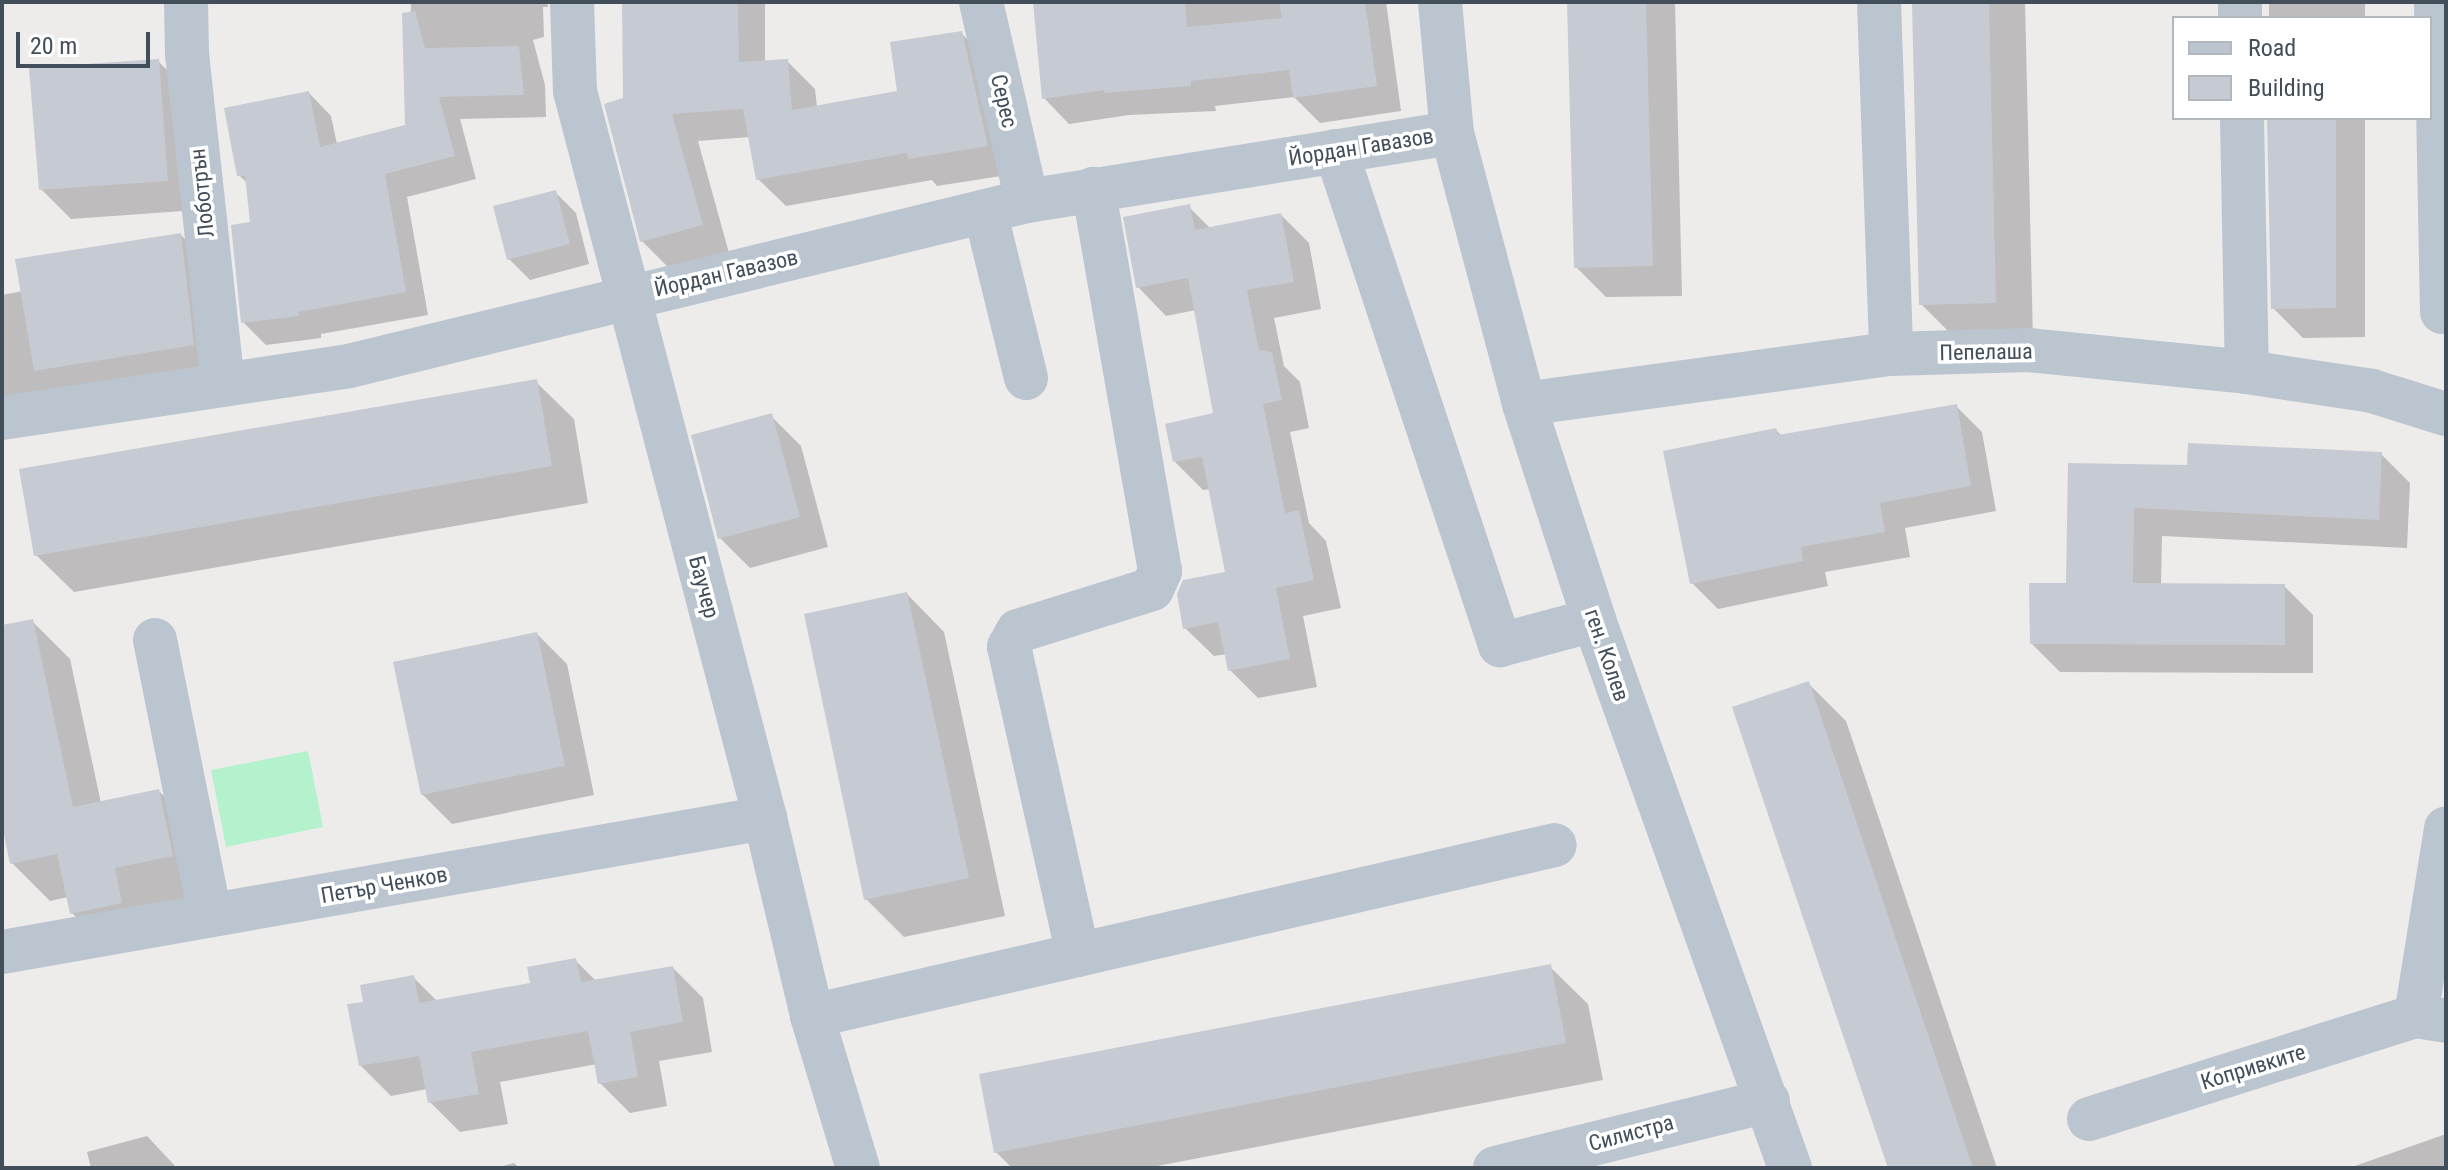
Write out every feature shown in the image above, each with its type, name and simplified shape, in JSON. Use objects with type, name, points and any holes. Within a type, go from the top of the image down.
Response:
[{"type":"street","name":"Лоботрън","points":[[186,2],[187,54],[223,384]]},
{"type":"street","name":"Баучер","points":[[572,2],[575,91],[765,818],[812,1016],[858,1168]]},
{"type":"street","name":"Серес","points":[[981,2],[1027,201]]},
{"type":"street","points":[[1440,2],[1447,72]]},
{"type":"street","points":[[1447,72],[1449,2]]},
{"type":"street","points":[[1879,2],[1891,354]]},
{"type":"street","points":[[2436,2],[2443,148],[2442,312]]},
{"type":"street","name":"ген. Колев","points":[[1447,72],[1452,133],[1524,404],[1594,620],[1790,1168]]},
{"type":"street","points":[[2242,120],[2247,372]]},
{"type":"street","name":"Йордан Гавазов","points":[[2,418],[349,366],[1027,201],[1452,133]]},
{"type":"street","points":[[1336,151],[1500,645],[1594,620]]},
{"type":"street","points":[[1078,955],[1009,647],[1018,631],[1152,589],[1160,571],[1093,189]]},
{"type":"street","points":[[985,211],[1026,378]]},
{"type":"street","name":"Пепелаша","points":[[1524,404],[1891,354],[2028,350],[2247,372],[2372,391],[2446,414]]},
{"type":"street","points":[[155,640],[210,915]]},
{"type":"street","name":"Петър Ченков","points":[[2,952],[765,818]]},
{"type":"street","name":"Копривките","points":[[2089,1119],[2431,1019],[2446,828]]},
{"type":"street","points":[[812,1016],[1555,845]]},
{"type":"street","name":"Силистра","points":[[1495,1168],[1768,1101]]},
{"type":"green space","points":[[308,751],[323,827],[226,847],[211,770]]},
{"type":"building","points":[[622,2],[738,2],[739,62],[788,59],[792,110],[897,91],[890,42],[962,31],[988,146],[908,159],[907,153],[756,180],[743,109],[672,114],[703,225],[640,242],[604,104],[623,98]]},
{"type":"building","points":[[1033,2],[1185,2],[1187,27],[1282,18],[1279,2],[1365,2],[1377,86],[1293,98],[1289,70],[1191,81],[1191,86],[1104,93],[1104,90],[1042,99]]},
{"type":"building","points":[[1567,2],[1646,2],[1653,266],[1574,268]]},
{"type":"building","points":[[1912,2],[1989,2],[1996,303],[1919,305]]},
{"type":"building","points":[[415,11],[425,48],[519,46],[524,95],[439,97],[455,156],[385,174],[406,292],[299,312],[299,316],[241,323],[231,225],[250,222],[245,176],[237,176],[224,108],[309,91],[320,147],[405,125],[402,13]]},
{"type":"building","points":[[159,59],[168,181],[39,190],[29,68]]},
{"type":"building","points":[[2267,120],[2336,120],[2336,308],[2271,309]]},
{"type":"building","points":[[556,190],[570,244],[507,260],[493,206]]},
{"type":"building","points":[[1190,204],[1195,230],[1281,213],[1294,282],[1247,290],[1259,350],[1272,352],[1282,400],[1263,404],[1285,513],[1299,510],[1314,580],[1276,588],[1290,659],[1228,671],[1218,622],[1183,629],[1177,594],[1183,580],[1225,572],[1202,457],[1173,462],[1165,424],[1213,413],[1188,278],[1136,288],[1123,217]]},
{"type":"building","points":[[181,233],[194,345],[34,371],[15,259]]},
{"type":"building","points":[[537,379],[552,466],[34,556],[19,469]]},
{"type":"building","points":[[1957,404],[1971,486],[1880,503],[1885,532],[1801,547],[1803,561],[1690,584],[1663,451],[1776,428],[1778,435]]},
{"type":"building","points":[[772,413],[800,517],[718,539],[691,435]]},
{"type":"building","points":[[2188,443],[2382,452],[2379,520],[2134,508],[2133,583],[2285,584],[2285,645],[2030,644],[2029,583],[2066,583],[2068,463],[2187,465]]},
{"type":"building","points":[[907,592],[969,878],[864,900],[804,614]]},
{"type":"building","points":[[33,619],[73,807],[159,789],[173,856],[115,868],[122,903],[70,914],[57,854],[10,864],[2,825],[2,625]]},
{"type":"building","points":[[537,632],[565,766],[421,795],[393,662]]},
{"type":"building","points":[[1809,681],[1973,1168],[1888,1168],[1779,847],[1732,707]]},
{"type":"building","points":[[576,958],[581,982],[673,966],[683,1022],[630,1032],[638,1077],[598,1084],[588,1031],[471,1052],[479,1094],[428,1103],[419,1056],[359,1066],[347,1004],[363,1002],[360,985],[414,975],[419,1003],[530,983],[527,967]]},
{"type":"building","points":[[1551,964],[1566,1043],[994,1153],[979,1074]]}]
